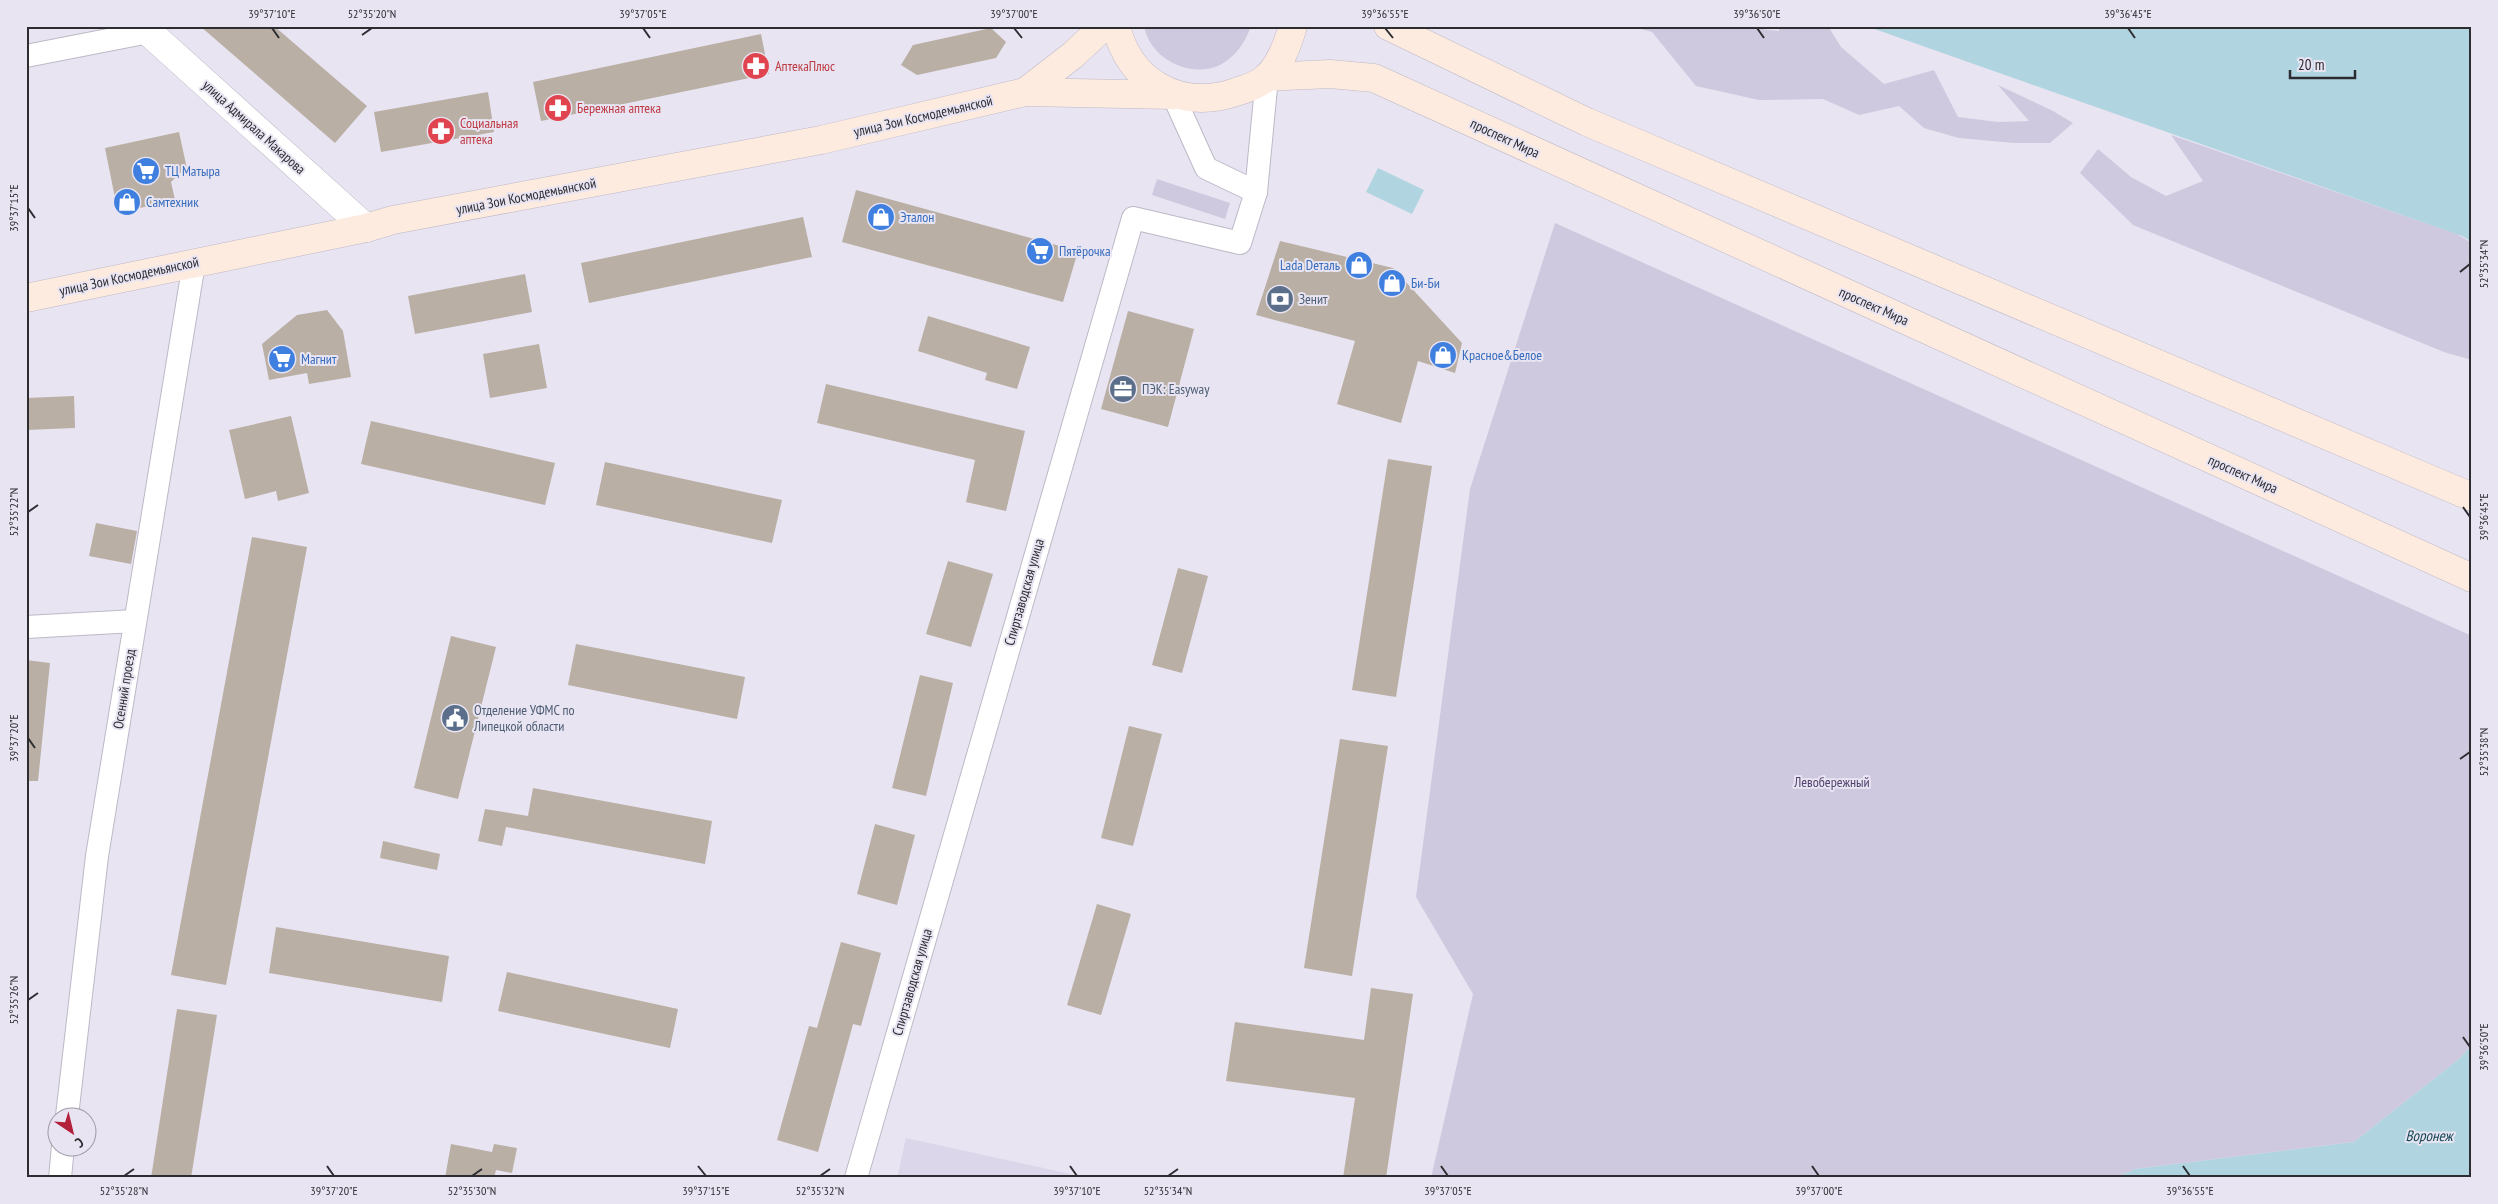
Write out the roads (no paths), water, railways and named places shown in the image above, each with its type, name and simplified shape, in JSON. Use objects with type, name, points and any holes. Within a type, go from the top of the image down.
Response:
[{"type":"main road","name":"улица Зои Космодемьянской","points":[[1025,92],[1073,55],[1104,26]]},
{"type":"main road","points":[[1116,26],[1125,51],[1140,72],[1159,88],[1173,95]]},
{"type":"main road","points":[[1267,77],[1280,59],[1293,26]]},
{"type":"main road","points":[[1388,26],[1587,122],[2472,497]]},
{"type":"main road","name":"проспект Мира","points":[[1267,77],[1330,74],[1374,78],[2472,578]]},
{"type":"main road","name":"улица Зои Космодемьянской","points":[[26,298],[366,228],[394,220],[821,140],[1025,92],[1173,95],[1187,98],[1222,96],[1239,92],[1267,77]]},
{"type":"street","points":[[26,56],[145,29]]},
{"type":"street","name":"улица Адмирала Макарова","points":[[145,29],[366,228]]},
{"type":"street","points":[[1173,95],[1206,168],[1256,192],[1267,77]]},
{"type":"street","name":"Спиртзаводская улица","points":[[856,1178],[1133,218],[1240,243],[1256,192]]},
{"type":"street","name":"Осенний проезд","points":[[67,1106],[97,856],[194,263]]},
{"type":"street","points":[[26,627],[135,621]]},
{"type":"street","points":[[60,1178],[62,1156]]},
{"type":"water","points":[[1866,26],[2472,26],[2472,242],[2462,236]]},
{"type":"water","points":[[1378,168],[1424,190],[1412,214],[1366,192]]},
{"type":"water","name":"Воронеж","points":[[2472,1045],[2472,1178],[2116,1178],[2135,1169],[2354,1142],[2459,1059]]},
{"type":"place","name":"АптекаПлюс","points":[[756,66]]},
{"type":"place","name":"Бережная аптека","points":[[558,108]]},
{"type":"place","name":"Социальная аптека","points":[[441,131]]},
{"type":"place","name":"ТЦ Матыра","points":[[146,171]]},
{"type":"place","name":"Самтехник","points":[[127,202]]},
{"type":"place","name":"Эталон","points":[[881,217]]},
{"type":"place","name":"Пятёрочка","points":[[1040,251]]},
{"type":"place","name":"Lada Dеталь","points":[[1359,265]]},
{"type":"place","name":"Би-Би","points":[[1392,283]]},
{"type":"place","name":"Зенит","points":[[1280,299]]},
{"type":"place","name":"Красное&Белое","points":[[1443,355]]},
{"type":"place","name":"Магнит","points":[[282,359]]},
{"type":"place","name":"ПЭК: Easyway","points":[[1123,389]]},
{"type":"place","name":"Отделение УФМС по Липецкой области","points":[[455,718]]},
{"type":"park label","name":"Левобережный","points":[[1832,782]]}]
